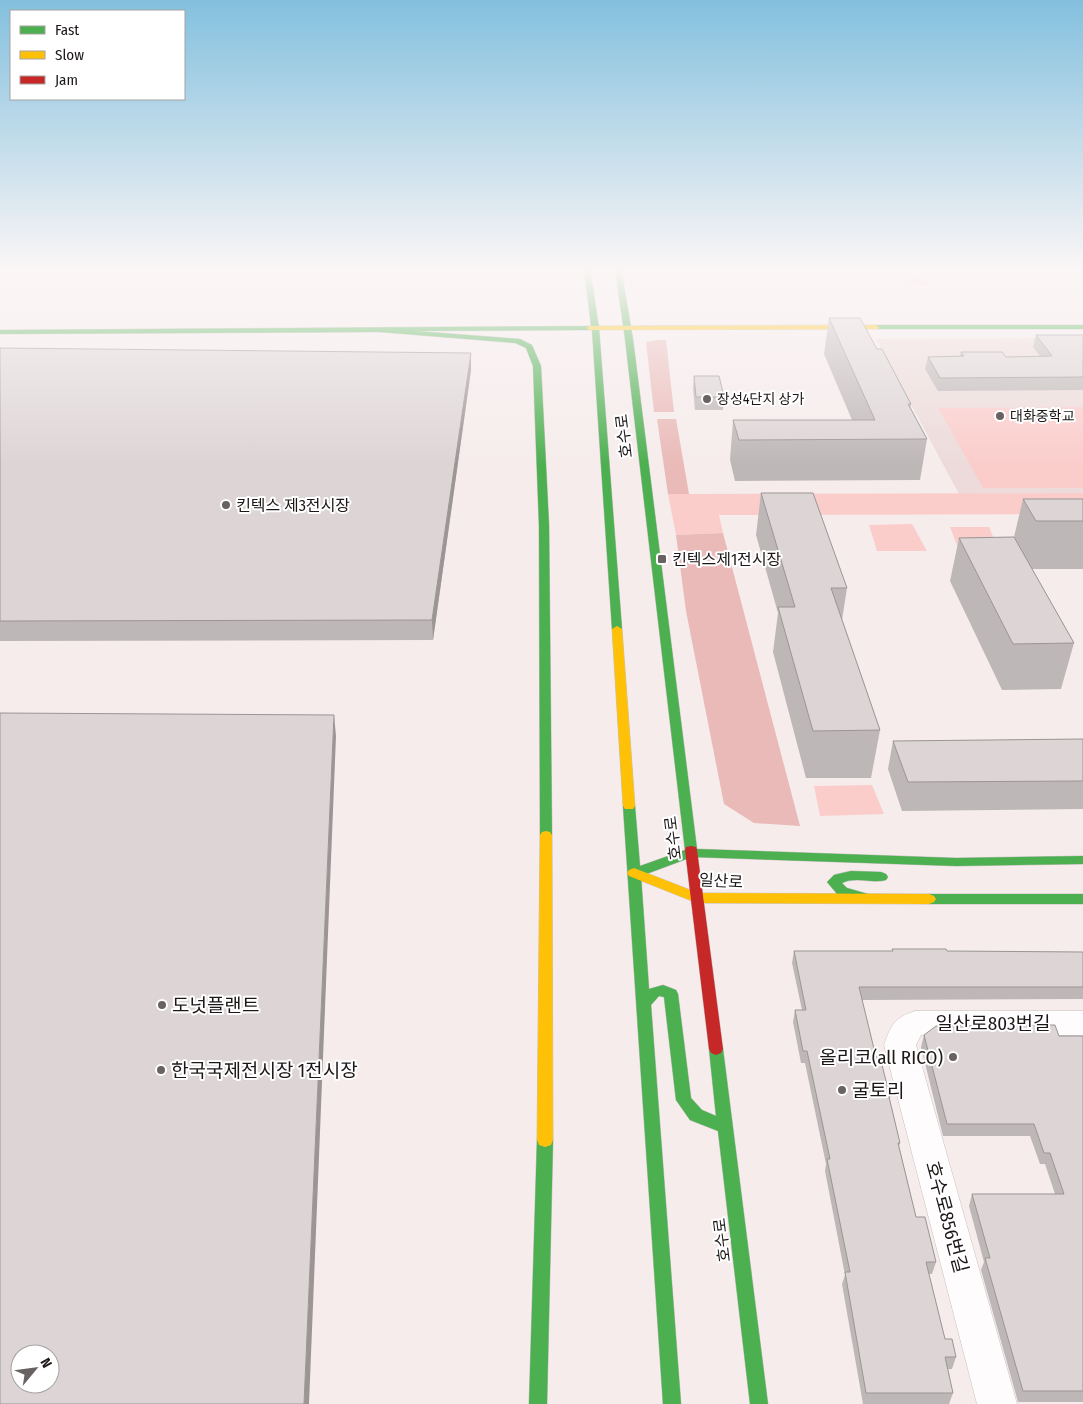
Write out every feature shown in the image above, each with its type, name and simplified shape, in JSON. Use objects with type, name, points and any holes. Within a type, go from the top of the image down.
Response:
[{"type":"main road","points":[[409,334],[517,341],[530,347],[537,366],[544,525],[547,939],[546,1151],[538,1404]]},
{"type":"main road","name":"호수로","points":[[595,334],[672,1404]]},
{"type":"main road","name":"호수로","points":[[628,334],[759,1404]]},
{"type":"main road","name":"일산로","points":[[634,874],[691,853],[933,861],[1083,860]]},
{"type":"main road","points":[[912,873],[933,861]]},
{"type":"main road","name":"일산로","points":[[634,874],[697,898],[1083,899]]},
{"type":"main road","points":[[867,899],[844,892],[834,882],[838,878],[846,876],[891,877]]},
{"type":"main road","points":[[644,1003],[651,993],[657,989],[665,990],[671,994],[684,1100],[696,1115],[725,1127]]},
{"type":"street","name":"일산로803번길","points":[[905,1030],[915,1023],[1083,1023]]},
{"type":"street","name":"호수로856번길","points":[[905,1030],[900,1045],[997,1404]]},
{"type":"shaded area","name":"대화중학교","points":[[1083,338],[1083,493],[959,494],[876,339]]},
{"type":"shaded area","points":[[666,340],[674,412],[654,412],[646,342]]},
{"type":"shaded area","points":[[1083,407],[1083,488],[983,488],[938,408]]},
{"type":"shaded area","points":[[657,419],[676,419],[689,494],[668,494]]},
{"type":"shaded area","points":[[1083,493],[1083,514],[719,515],[723,533],[676,535],[668,494]]},
{"type":"shaded area","points":[[912,524],[927,551],[877,551],[869,525]]},
{"type":"shaded area","points":[[950,527],[989,527],[1000,553],[960,553]]},
{"type":"shaded area","points":[[723,533],[800,826],[754,823],[724,804],[686,611],[676,535]]},
{"type":"shaded area","points":[[872,785],[884,814],[820,816],[814,786]]},
{"type":"building","points":[[836,334],[869,334],[877,349],[882,349],[927,439],[739,440],[733,420],[875,420]]},
{"type":"building","points":[[1036,335],[1083,335],[1083,377],[940,378],[928,357],[964,356],[961,352],[1002,352],[1006,357],[1052,356]]},
{"type":"building","name":"킨텍스 제3전시장","points":[[0,348],[471,353],[432,620],[0,621]]},
{"type":"building","points":[[694,376],[719,376],[724,397],[696,397]]},
{"type":"building","points":[[761,493],[813,493],[847,588],[831,588],[880,730],[813,731],[778,607],[795,607]]},
{"type":"building","points":[[1023,499],[1083,499],[1083,521],[1036,521]]},
{"type":"building","points":[[1014,537],[1074,643],[1013,644],[959,538]]},
{"type":"building","name":"한국국제전시장 1전시장","points":[[0,713],[334,715],[304,1404],[0,1404]]},
{"type":"building","points":[[1083,739],[1083,781],[908,782],[893,741]]},
{"type":"building","points":[[892,949],[1083,952],[1083,987],[859,987],[876,1057],[880,1057],[890,1097],[900,1143],[898,1143],[916,1217],[925,1217],[936,1262],[926,1262],[945,1339],[952,1339],[956,1357],[945,1357],[953,1393],[866,1393],[845,1272],[850,1272],[827,1159],[830,1159],[807,1051],[803,1051],[795,1010],[806,1010],[794,951],[893,951]]},
{"type":"building","points":[[1055,1025],[1059,1036],[1083,1036],[1083,1391],[1023,1391],[985,1258],[990,1258],[972,1194],[1064,1194],[1050,1153],[1044,1153],[1034,1124],[947,1124],[924,1035],[936,1026]]},
{"type":"traffic: fast","points":[[416,334],[517,341],[529,347],[537,366],[544,525],[546,835]]},
{"type":"traffic: fast","points":[[595,334],[617,629]]},
{"type":"traffic: fast","points":[[628,334],[691,850]]},
{"type":"traffic: fast","points":[[629,806],[672,1404]]},
{"type":"traffic: fast","points":[[634,873],[691,853],[956,862],[1083,860]]},
{"type":"traffic: fast","points":[[863,897],[843,892],[834,882],[851,875],[881,877]]},
{"type":"traffic: fast","points":[[929,899],[1083,899]]},
{"type":"traffic: fast","points":[[644,1003],[652,993],[663,991],[671,994],[684,1100],[696,1115],[725,1127]]},
{"type":"traffic: fast","points":[[716,1049],[759,1404]]},
{"type":"traffic: fast","points":[[538,1404],[545,1140]]},
{"type":"traffic: slow","points":[[617,629],[629,806]]},
{"type":"traffic: slow","points":[[545,1140],[546,835]]},
{"type":"traffic: slow","points":[[634,873],[697,898],[929,899]]},
{"type":"traffic: jam","points":[[691,850],[716,1049]]},
{"type":"place","name":"장성4단지 상가","points":[[707,399]]},
{"type":"place","name":"대화중학교","points":[[1000,416]]},
{"type":"place","name":"킨텍스 제3전시장","points":[[226,505]]},
{"type":"place","name":"킨텍스제1전시장","points":[[662,559]]},
{"type":"place","name":"도넛플랜트","points":[[162,1005]]},
{"type":"place","name":"올리코(all RICO)","points":[[953,1057]]},
{"type":"place","name":"한국국제전시장 1전시장","points":[[161,1070]]},
{"type":"place","name":"굴토리","points":[[842,1090]]}]
